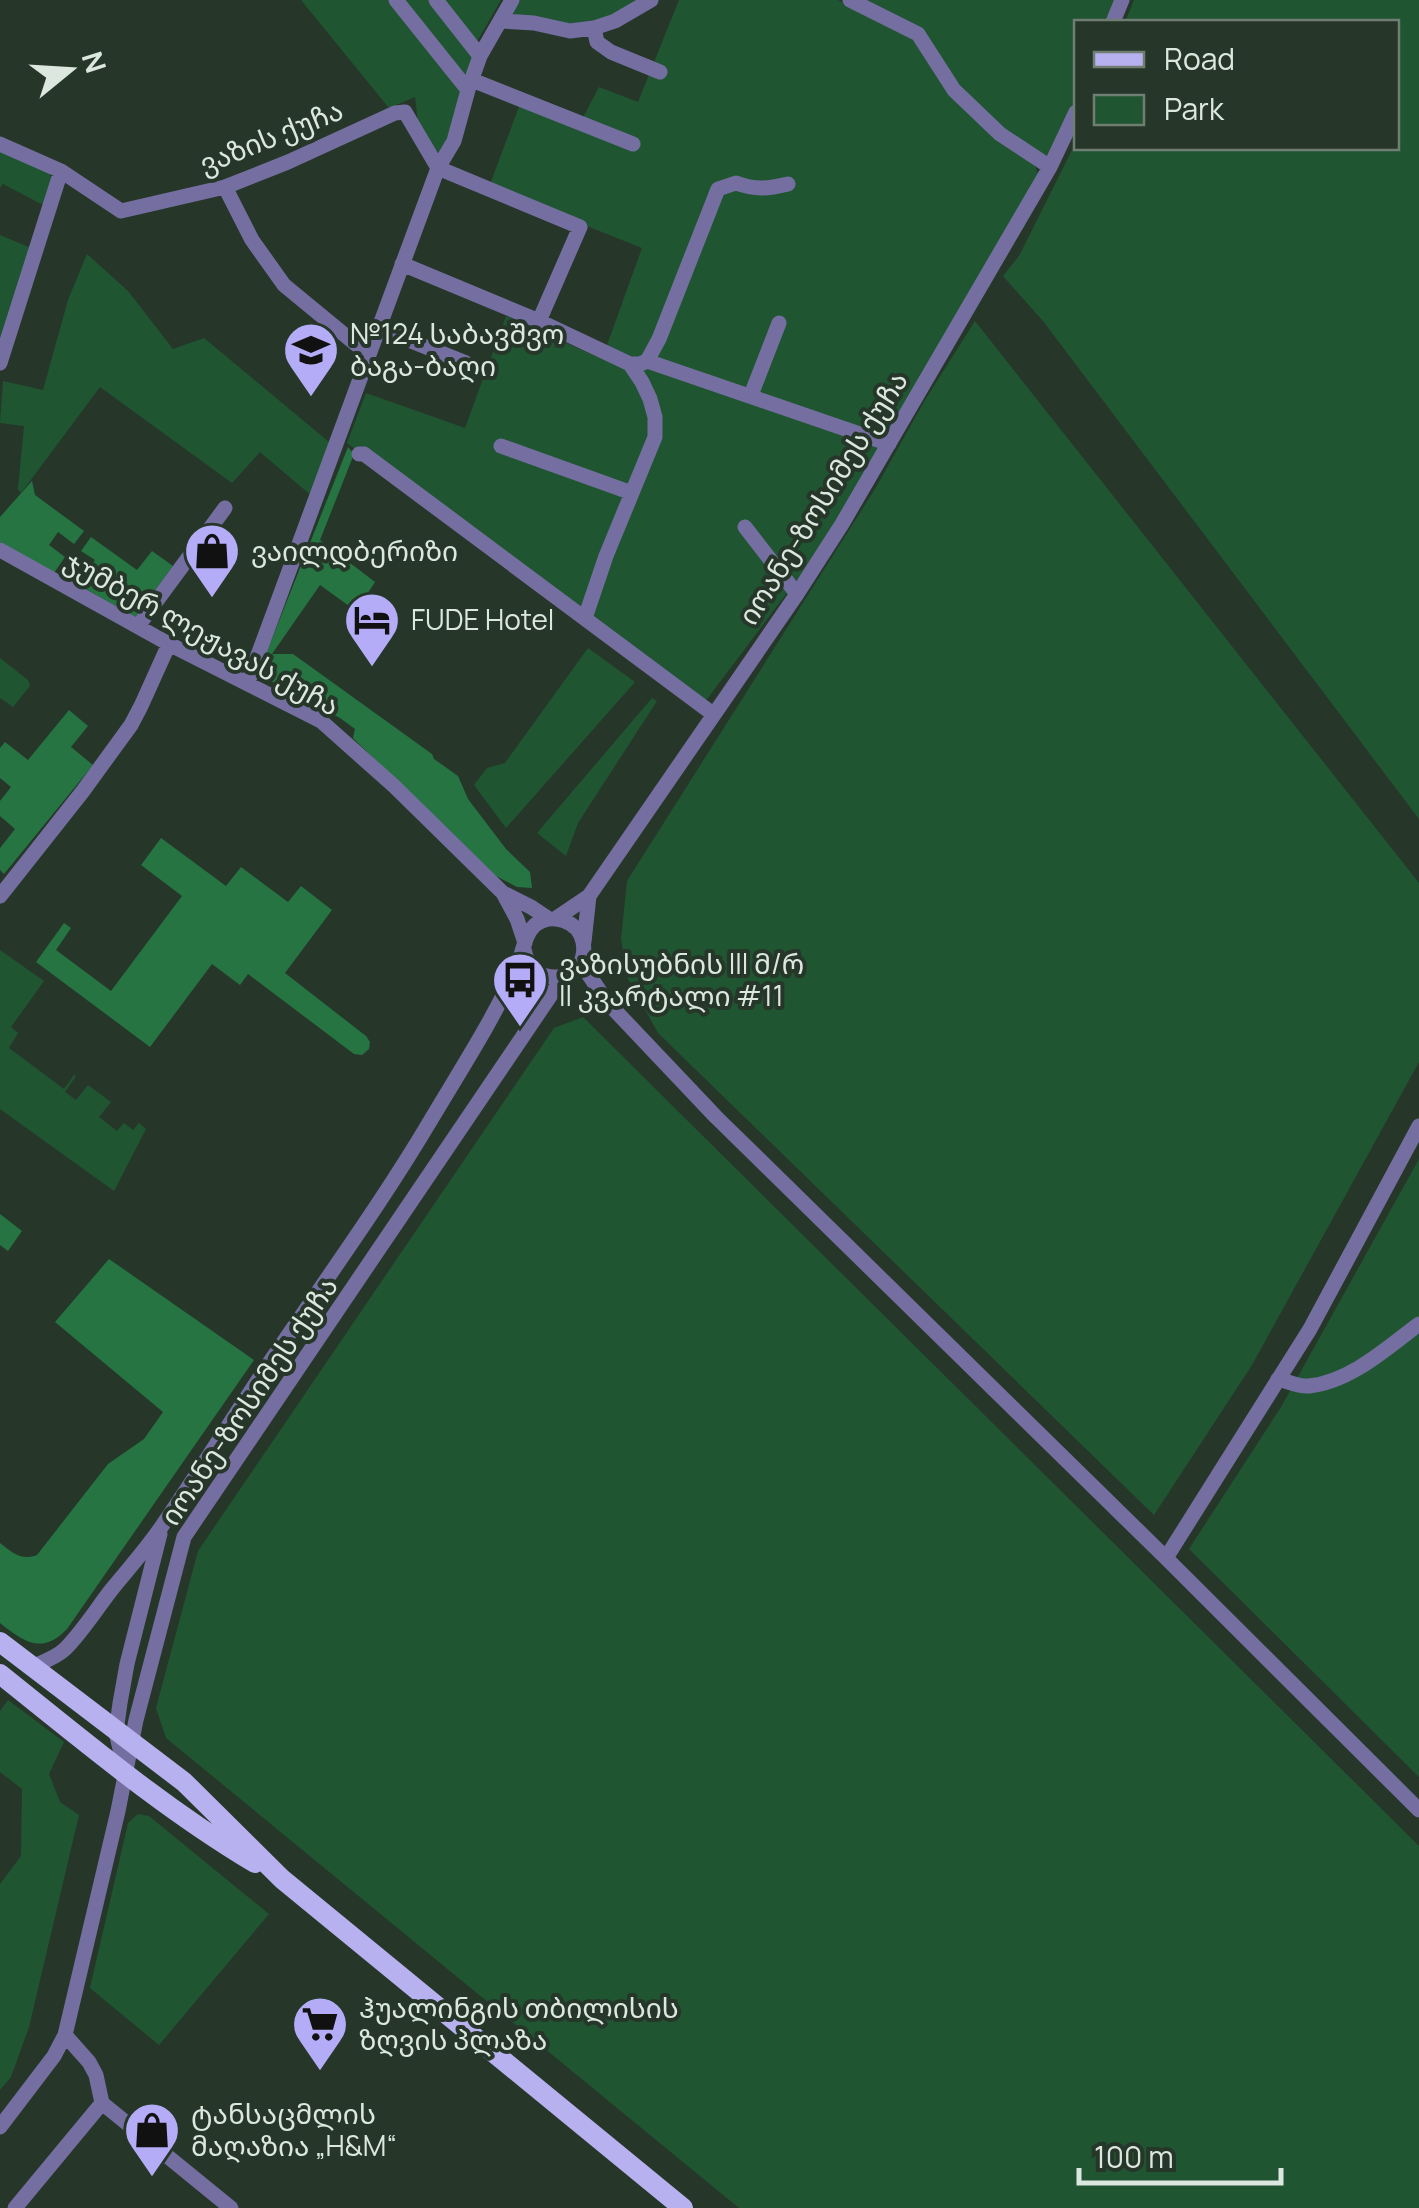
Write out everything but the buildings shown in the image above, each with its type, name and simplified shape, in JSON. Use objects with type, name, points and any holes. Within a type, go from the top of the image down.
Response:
[{"type":"main road","points":[[0,1642],[184,1782],[282,1879],[683,2208]]},
{"type":"main road","points":[[0,1674],[200,1830],[282,1879]]},
{"type":"street","points":[[396,0],[470,85],[633,144]]},
{"type":"street","points":[[436,0],[480,56]]},
{"type":"street","points":[[248,682],[438,168],[454,141],[480,56],[512,0]]},
{"type":"street","points":[[502,21],[570,31],[594,28],[616,21],[651,0]]},
{"type":"street","points":[[850,0],[918,34],[954,90],[1000,134],[1050,167]]},
{"type":"street","points":[[594,28],[597,42],[611,52],[660,72]]},
{"type":"street","name":"ვაზის ქუჩა","points":[[0,144],[62,171],[120,211],[225,187],[395,113],[405,112],[438,168]]},
{"type":"street","name":"იოანე-ზოსიმეს ქუჩა","points":[[552,919],[589,896],[798,594],[1050,167],[1074,116]]},
{"type":"street","points":[[438,168],[580,227],[540,321]]},
{"type":"street","points":[[0,363],[62,171]]},
{"type":"street","points":[[402,264],[540,321],[630,364],[640,364],[647,360],[659,339],[718,190],[736,182],[768,189],[788,184]]},
{"type":"street","points":[[225,187],[252,240],[284,285],[369,355]]},
{"type":"street","points":[[750,395],[779,323]]},
{"type":"street","points":[[379,328],[466,364]]},
{"type":"street","points":[[647,360],[889,444]]},
{"type":"street","points":[[584,618],[654,437],[655,418],[642,382],[630,364]]},
{"type":"street","points":[[501,446],[632,493]]},
{"type":"street","points":[[359,454],[713,714]]},
{"type":"street","points":[[138,626],[225,508]]},
{"type":"street","points":[[746,526],[798,594]]},
{"type":"street","name":"ჯუმბერ ლეჟავას ქუჩა","points":[[0,550],[169,644],[321,720],[503,894],[517,919],[525,946]]},
{"type":"street","points":[[0,896],[131,725],[169,644]]},
{"type":"street","name":"ჯუმბერ ლეჟავას ქუჩა","points":[[503,894],[552,919]]},
{"type":"street","name":"იოანე-ზოსიმეს ქუჩა","points":[[584,950],[589,896]]},
{"type":"street","points":[[584,950],[577,967],[564,976],[550,978],[533,969],[525,955],[532,929],[552,919],[578,930],[584,950],[589,975],[608,1002],[716,1117],[1419,1810]]},
{"type":"street","name":"იოანე-ზოსიმეს ქუჩა","points":[[32,1667],[65,1649],[162,1526],[426,1129],[498,1005],[525,946]]},
{"type":"street","points":[[564,976],[587,986],[608,1002]]},
{"type":"street","name":"იოანე-ზოსიმეს ქუჩა","points":[[124,1738],[184,1538],[564,976]]},
{"type":"street","points":[[1166,1558],[1310,1329],[1419,1126]]},
{"type":"street","points":[[1278,1378],[1306,1386],[1332,1379],[1371,1362],[1419,1324]]},
{"type":"street","points":[[172,1510],[179,1522],[193,1524]]},
{"type":"street","name":"იოანე-ზოსიმეს ქუჩა","points":[[126,1774],[127,1664],[162,1526]]},
{"type":"street","points":[[0,2127],[54,2056],[65,2035],[126,1774]]},
{"type":"street","points":[[65,2035],[96,2074],[102,2102],[232,2208]]},
{"type":"street","points":[[16,2208],[102,2102]]},
{"type":"green space","points":[[301,0],[392,0],[464,98],[437,156],[419,129],[415,97],[389,108]]},
{"type":"green space","points":[[396,0],[436,0],[480,56],[468,90]]},
{"type":"green space","points":[[439,0],[501,0],[475,45]]},
{"type":"green space","points":[[512,0],[651,0],[594,28],[502,21]]},
{"type":"green space","points":[[679,0],[838,0],[910,37],[1035,166],[1039,177],[849,500],[802,573],[698,711],[347,443],[366,393],[465,428],[506,316],[602,359],[642,248],[489,187],[520,104],[578,127],[599,87],[638,102]]},
{"type":"green space","points":[[850,0],[1122,0],[1114,20],[1074,20],[1074,116],[1050,167],[1000,134],[918,34]]},
{"type":"green space","points":[[1134,0],[1419,0],[1419,819],[1043,321],[1003,276],[1019,256],[1074,146],[1074,150],[1399,150],[1399,20],[1126,20]]},
{"type":"green space","points":[[0,146],[48,170],[53,181],[45,206],[3,184],[0,188]]},
{"type":"green space","points":[[0,235],[31,248],[0,349]]},
{"type":"green space","points":[[87,254],[128,291],[173,349],[204,338],[329,442],[313,497],[260,452],[232,483],[100,387],[21,493],[18,489],[24,426],[0,423],[3,381],[43,390],[68,300]]},
{"type":"green space","points":[[975,321],[1419,883],[1419,1062],[1252,1365],[1154,1515],[658,1033],[628,979],[621,939],[627,881],[875,489]]},
{"type":"green space","points":[[348,447],[354,454],[320,540],[375,582],[356,611],[320,585],[272,654],[293,654],[458,776],[468,799],[506,849],[530,872],[532,888],[517,887],[494,875],[353,738],[355,729],[258,674]]},
{"type":"green space","points":[[32,481],[35,495],[84,531],[74,544],[58,532],[49,545],[65,557],[54,573],[0,542],[0,517]]},
{"type":"green space","points":[[91,537],[137,570],[152,551],[173,566],[135,617],[63,576],[73,563],[87,570],[95,560],[81,551]]},
{"type":"green space","points":[[588,648],[635,682],[506,828],[474,785],[487,768],[505,763]]},
{"type":"green space","points":[[0,658],[28,680],[30,686],[13,707],[0,698]]},
{"type":"green space","points":[[652,698],[657,701],[578,823],[566,856],[537,833]]},
{"type":"green space","points":[[69,710],[88,726],[71,747],[93,765],[4,874],[0,870],[0,848],[15,829],[0,816],[0,801],[11,787],[0,778],[0,748],[5,742],[28,760]]},
{"type":"green space","points":[[161,838],[226,886],[241,867],[288,902],[301,886],[332,910],[285,973],[366,1036],[369,1049],[362,1055],[354,1054],[248,974],[240,985],[212,964],[150,1047],[36,962],[64,923],[71,928],[56,950],[111,991],[182,896],[141,865]]},
{"type":"green space","points":[[0,950],[44,981],[11,1027],[18,1033],[9,1048],[64,1089],[76,1076],[65,1092],[76,1100],[88,1085],[111,1102],[99,1117],[117,1131],[124,1123],[133,1130],[139,1123],[146,1129],[114,1191],[0,1109]]},
{"type":"green space","points":[[583,1017],[1419,1846],[1419,2208],[739,2208],[166,1738],[156,1708],[198,1551],[554,1028]]},
{"type":"green space","points":[[1419,1159],[1419,1777],[1189,1549],[1281,1407]]},
{"type":"green space","points":[[0,1214],[22,1231],[8,1251],[0,1245]]},
{"type":"green space","points":[[109,1259],[254,1360],[67,1629],[49,1642],[33,1643],[0,1623],[0,1543],[22,1556],[37,1555],[108,1464],[144,1439],[163,1412],[55,1322]]},
{"type":"green space","points":[[8,1700],[64,1742],[49,1774],[60,1802],[79,1815],[29,2027],[11,2077],[0,2090],[0,1884],[21,1856],[22,1789],[0,1772],[0,1711]]},
{"type":"green space","points":[[138,1814],[149,1816],[269,1914],[159,2045],[90,1988],[128,1823]]},
{"type":"place","name":"№124 საბავშვო ბაგა-ბაღი","points":[[311,399]]},
{"type":"place","name":"ვაილდბერიზი","points":[[212,600]]},
{"type":"place","name":"FUDE Hotel","points":[[372,669]]},
{"type":"place","name":"ვაზისუბნის III მ/რ II კვარტალი #11","points":[[520,1029]]},
{"type":"place","name":"ჰუალინგის თბილისის ზღვის პლაზა","points":[[320,2073]]},
{"type":"place","name":"ტანსაცმლის მაღაზია „H&M“","points":[[152,2179]]}]
